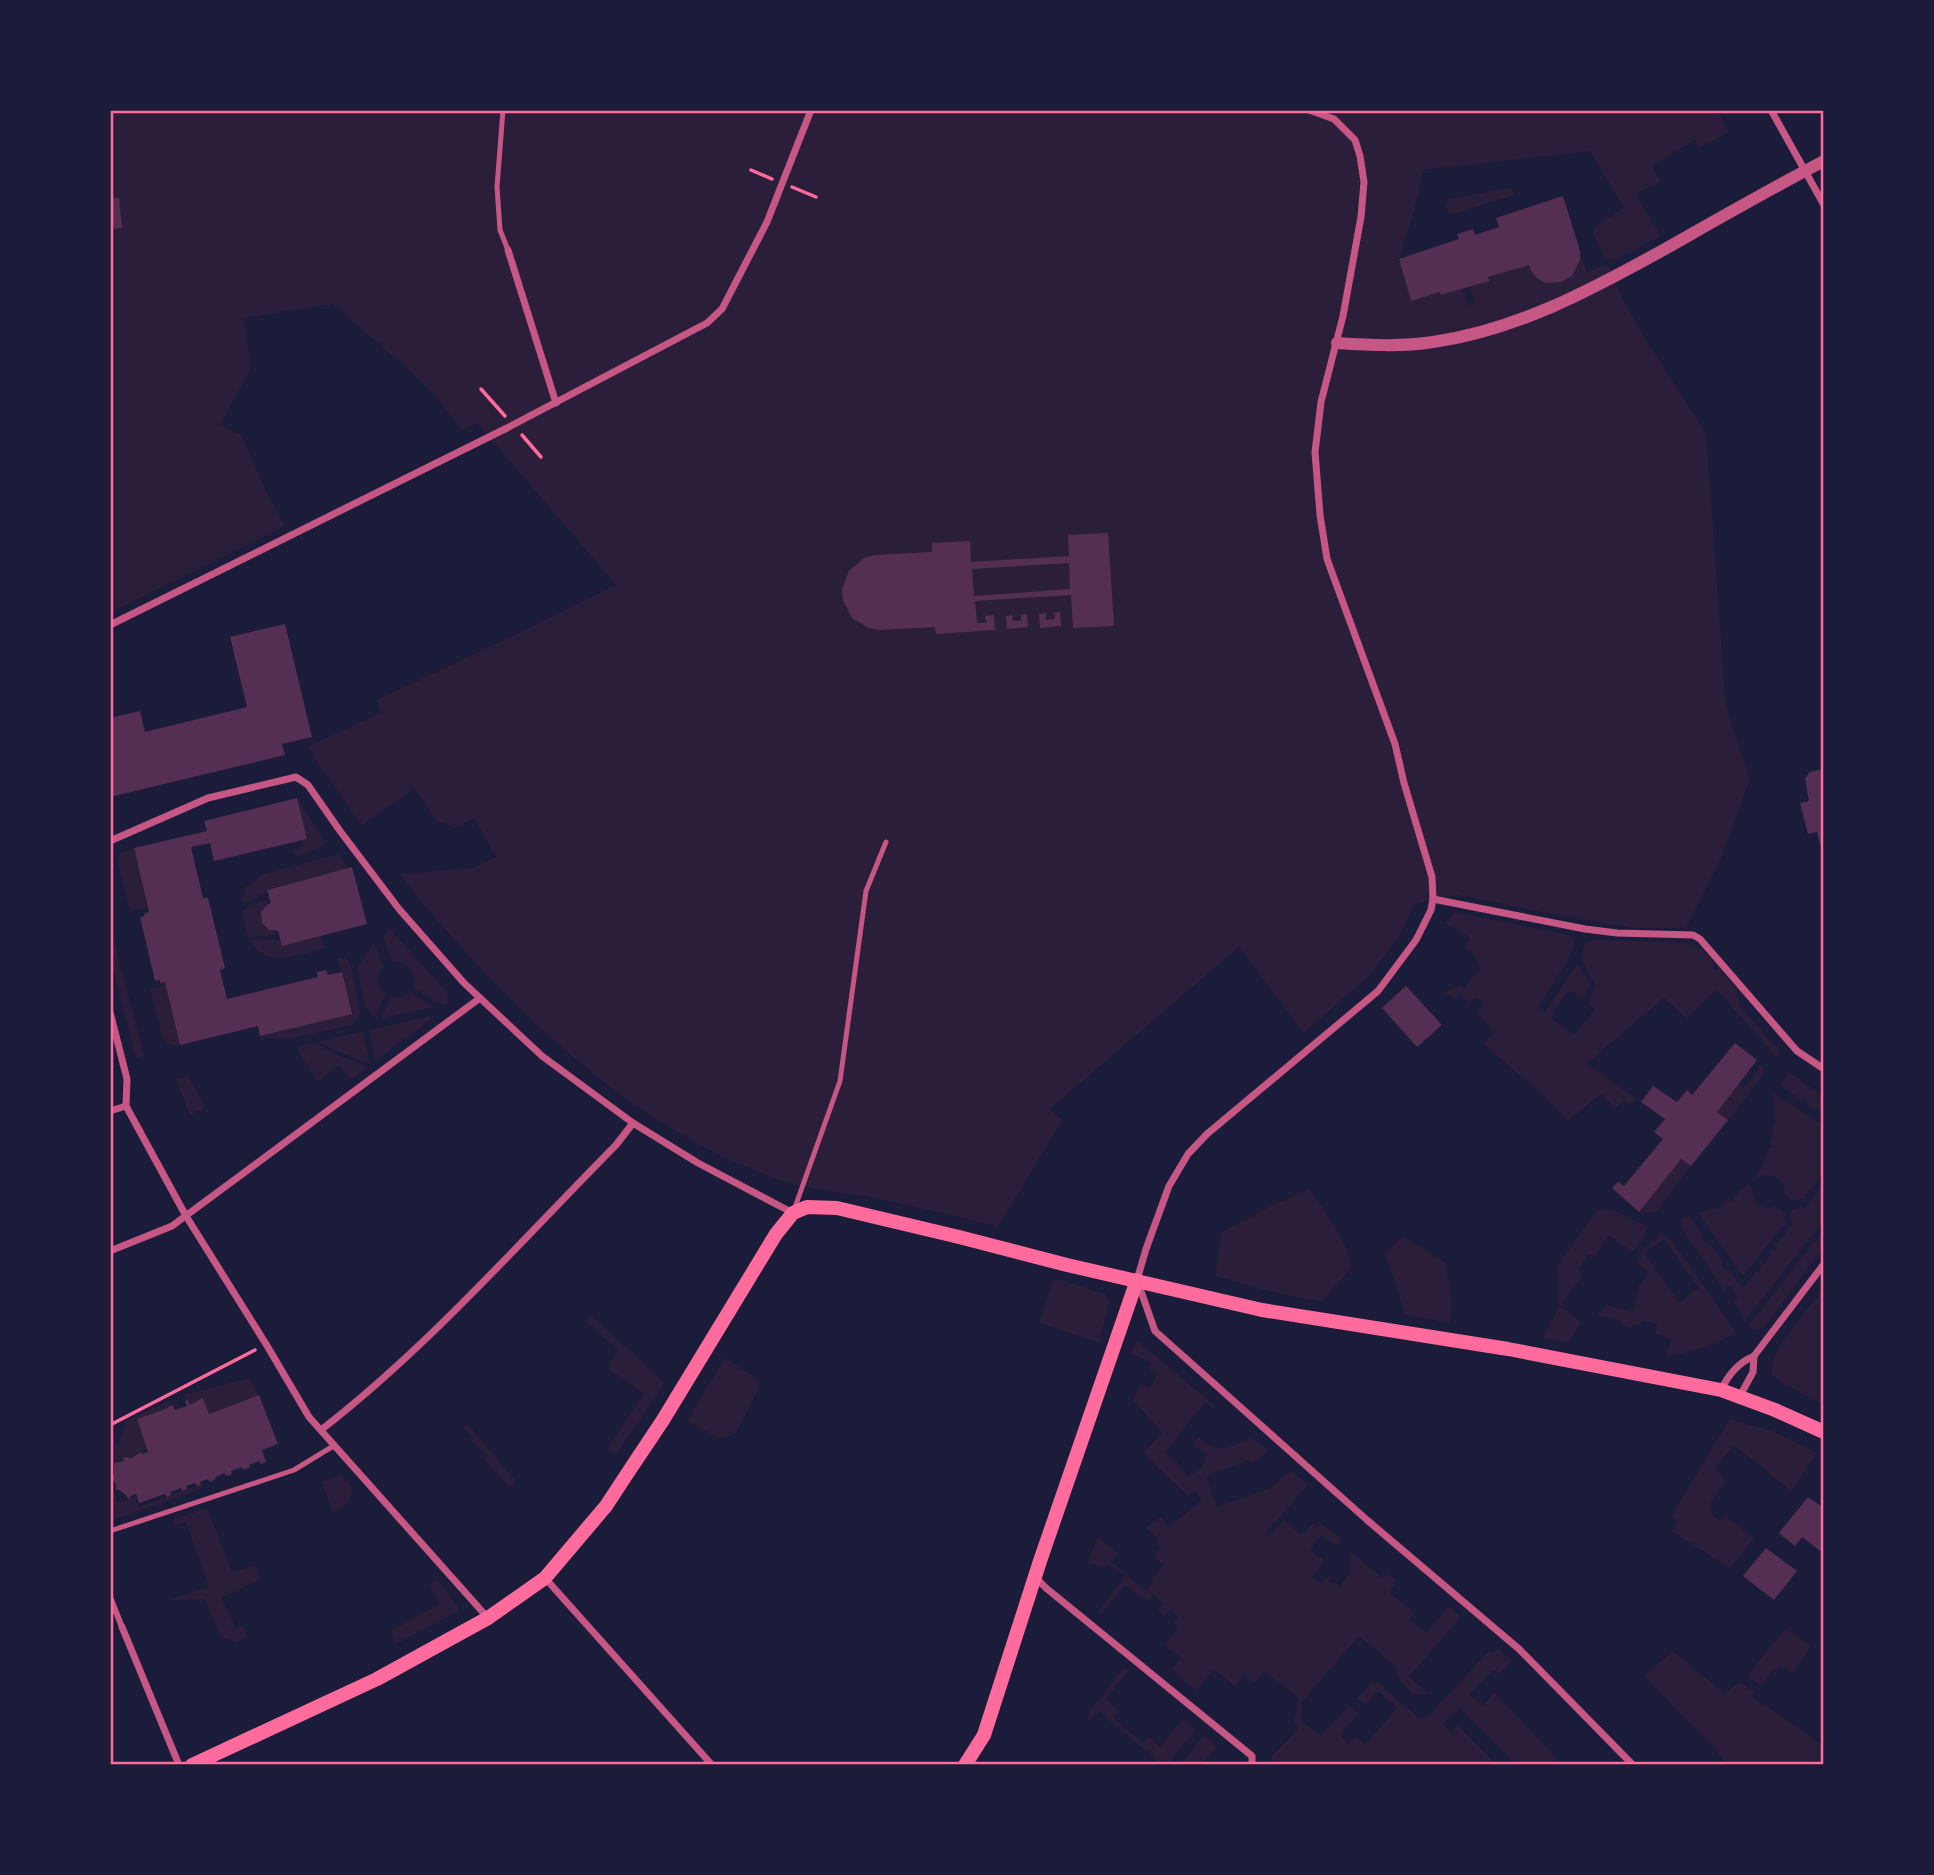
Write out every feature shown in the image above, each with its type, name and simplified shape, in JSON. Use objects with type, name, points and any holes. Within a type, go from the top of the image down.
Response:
[{"type":"main road","points":[[192,1765],[377,1679],[488,1618],[545,1578],[606,1506],[663,1420],[776,1234],[793,1213],[807,1207],[838,1208],[1262,1310],[1508,1349],[1721,1390],[1824,1432]]},
{"type":"main road","points":[[965,1765],[984,1735],[1137,1280]]},
{"type":"street","points":[[110,625],[556,403],[707,323],[715,317],[732,292],[767,222],[811,110]]},
{"type":"street","points":[[1309,110],[1334,119],[1354,140],[1364,182],[1361,217],[1337,343],[1321,402],[1315,452],[1325,548],[1395,744],[1406,792],[1432,877],[1433,899],[1431,910],[1416,940],[1378,991],[1207,1134],[1188,1154],[1169,1186],[1137,1280],[1155,1331],[1367,1520],[1519,1648],[1633,1765]]},
{"type":"street","points":[[1771,110],[1824,205]]},
{"type":"street","points":[[1337,343],[1393,346],[1432,342],[1498,328],[1597,286],[1824,161]]},
{"type":"street","points":[[508,250],[556,403]]},
{"type":"street","points":[[110,841],[208,798],[296,777],[308,785],[399,909],[464,983],[542,1056],[633,1123],[698,1163],[793,1213]]},
{"type":"street","points":[[1433,899],[1585,929],[1617,933],[1693,935],[1700,939],[1797,1051],[1824,1069]]},
{"type":"street","points":[[110,1251],[172,1226],[480,998]]},
{"type":"street","points":[[110,1012],[127,1079],[126,1106],[186,1216],[309,1417],[488,1618]]},
{"type":"street","points":[[110,1111],[126,1106]]},
{"type":"street","points":[[321,1430],[366,1395],[418,1348],[616,1145],[633,1123]]},
{"type":"street","points":[[1721,1390],[1728,1376],[1742,1361],[1754,1356],[1824,1264]]},
{"type":"street","points":[[1740,1396],[1753,1372],[1754,1356]]},
{"type":"street","points":[[1035,1577],[1252,1756],[1252,1765]]},
{"type":"street","points":[[545,1578],[712,1765]]},
{"type":"street","points":[[110,1597],[179,1765]]},
{"type":"lane","points":[[503,110],[497,187],[500,230],[508,250]]},
{"type":"lane","points":[[793,1213],[840,1081],[866,891],[886,842]]},
{"type":"lane","points":[[110,1531],[295,1470],[335,1445]]},
{"type":"path","points":[[110,1425],[266,1344]]},
{"type":"shaded area","points":[[110,110],[1717,110],[1729,132],[1700,148],[1695,140],[1652,166],[1661,182],[1636,195],[1661,236],[1614,260],[1605,257],[1592,232],[1595,226],[1624,208],[1590,151],[1423,170],[1415,208],[1399,259],[1411,301],[1440,292],[1441,295],[1462,289],[1468,305],[1475,303],[1470,287],[1489,281],[1488,277],[1580,251],[1587,272],[1608,264],[1620,294],[1645,339],[1706,433],[1725,696],[1750,779],[1722,856],[1686,928],[1631,928],[1458,895],[1414,905],[1398,938],[1370,975],[1304,1033],[1239,947],[1050,1109],[1062,1120],[998,1227],[880,1199],[795,1185],[736,1163],[680,1133],[626,1098],[575,1059],[482,970],[399,874],[473,868],[496,857],[474,818],[456,828],[437,821],[414,788],[362,826],[307,747],[380,713],[377,700],[616,585],[477,423],[462,430],[418,379],[333,304],[244,318],[251,368],[220,425],[241,435],[285,526],[110,613]]},
{"type":"shaded area","points":[[1511,188],[1515,193],[1512,196],[1457,213],[1449,213],[1447,209],[1446,203],[1450,198]]},
{"type":"shaded area","points":[[297,798],[325,841],[323,846],[297,856],[293,853],[294,848],[302,846]]},
{"type":"shaded area","points":[[134,848],[148,908],[130,912],[117,859],[121,853]]},
{"type":"shaded area","points":[[338,854],[349,868],[267,889],[264,894],[243,904],[245,888],[263,874]]},
{"type":"shaded area","points":[[265,899],[267,905],[261,912],[261,919],[263,925],[274,931],[275,935],[248,937],[243,910]]},
{"type":"shaded area","points":[[1454,912],[1573,938],[1575,943],[1567,961],[1538,1008],[1545,1012],[1577,964],[1591,985],[1581,998],[1571,991],[1566,993],[1551,1018],[1575,1035],[1595,1009],[1588,1003],[1595,985],[1583,961],[1585,944],[1595,939],[1686,943],[1703,950],[1715,964],[1712,967],[1715,970],[1719,968],[1737,989],[1739,1005],[1781,1053],[1776,1057],[1716,989],[1687,1019],[1664,998],[1586,1064],[1636,1098],[1631,1106],[1624,1100],[1615,1108],[1601,1094],[1568,1121],[1483,1043],[1494,1033],[1477,1012],[1484,1004],[1476,997],[1469,1003],[1460,994],[1455,999],[1444,992],[1460,986],[1465,988],[1481,969],[1472,953],[1464,949],[1470,938],[1445,923]]},
{"type":"shaded area","points":[[110,925],[144,1056],[136,1058],[110,958]]},
{"type":"shaded area","points":[[389,928],[447,992],[448,1004],[442,1005],[413,988],[413,973],[407,966],[393,962],[383,937]]},
{"type":"shaded area","points":[[321,936],[325,948],[284,958],[265,955],[250,940],[280,939],[282,946]]},
{"type":"shaded area","points":[[374,943],[384,966],[378,977],[379,985],[386,995],[374,1018],[365,1006],[357,967]]},
{"type":"shaded area","points":[[338,958],[346,958],[351,965],[360,1013],[352,1025],[291,1039],[261,1038],[260,1036],[351,1014]]},
{"type":"shaded area","points":[[166,985],[180,1045],[171,1045],[163,1040],[150,989]]},
{"type":"shaded area","points":[[410,992],[434,1007],[382,1019],[391,997],[401,997]]},
{"type":"shaded area","points":[[430,1016],[430,1020],[375,1061],[369,1030]]},
{"type":"shaded area","points":[[363,1031],[370,1065],[317,1042]]},
{"type":"shaded area","points":[[313,1042],[368,1067],[351,1079],[339,1065],[321,1080],[316,1080],[296,1047]]},
{"type":"shaded area","points":[[1762,1064],[1765,1073],[1728,1120],[1717,1112],[1738,1084],[1744,1088]]},
{"type":"shaded area","points":[[1790,1073],[1824,1097],[1824,1116],[1823,1111],[1817,1108],[1815,1111],[1808,1105],[1809,1102],[1803,1098],[1801,1100],[1780,1085]]},
{"type":"shaded area","points":[[188,1076],[205,1106],[200,1112],[198,1110],[190,1116],[176,1079]]},
{"type":"shaded area","points":[[1773,1093],[1824,1126],[1824,1172],[1803,1199],[1792,1201],[1784,1194],[1784,1186],[1776,1177],[1754,1177],[1763,1165],[1768,1149],[1772,1147],[1770,1143],[1775,1121]]},
{"type":"shaded area","points":[[1681,1159],[1691,1166],[1655,1213],[1639,1212]]},
{"type":"shaded area","points":[[1824,1183],[1824,1220],[1744,1322],[1734,1302],[1738,1298],[1730,1286],[1724,1290],[1682,1229],[1682,1220],[1688,1215],[1703,1235],[1701,1237],[1706,1244],[1709,1243],[1723,1262],[1721,1264],[1726,1271],[1729,1270],[1743,1289],[1756,1271],[1762,1268],[1760,1266],[1765,1264],[1772,1250],[1778,1247],[1776,1245],[1792,1224],[1790,1214],[1793,1209],[1805,1208]]},
{"type":"shaded area","points":[[1747,1184],[1752,1188],[1758,1204],[1775,1206],[1783,1212],[1785,1223],[1743,1276],[1698,1213],[1720,1208],[1727,1200],[1732,1201]]},
{"type":"shaded area","points":[[1310,1189],[1341,1238],[1350,1259],[1351,1269],[1321,1302],[1215,1276],[1221,1233]]},
{"type":"shaded area","points":[[1606,1207],[1648,1227],[1645,1234],[1632,1252],[1609,1235],[1594,1257],[1589,1254],[1578,1270],[1583,1274],[1560,1306],[1581,1322],[1570,1340],[1565,1342],[1542,1338],[1559,1307],[1557,1266],[1596,1212]]},
{"type":"shaded area","points":[[1824,1230],[1824,1247],[1765,1326],[1756,1330],[1747,1327]]},
{"type":"shaded area","points":[[1662,1233],[1672,1241],[1737,1333],[1704,1348],[1666,1357],[1672,1339],[1655,1334],[1657,1324],[1642,1320],[1632,1328],[1622,1326],[1623,1321],[1597,1315],[1606,1305],[1633,1312],[1639,1286],[1649,1273],[1636,1263],[1642,1251]],"holes":[[[1664,1239],[1699,1288],[1679,1302],[1644,1253]]]},
{"type":"shaded area","points":[[1403,1236],[1446,1263],[1452,1304],[1450,1323],[1405,1315],[1393,1275],[1383,1254]]},
{"type":"shaded area","points":[[1054,1278],[1105,1294],[1109,1300],[1099,1343],[1039,1323]]},
{"type":"shaded area","points":[[1824,1289],[1824,1405],[1771,1374],[1783,1341]]},
{"type":"shaded area","points":[[591,1315],[665,1383],[616,1455],[607,1449],[644,1393],[607,1368],[618,1350],[585,1321]]},
{"type":"shaded area","points":[[1139,1342],[1216,1407],[1214,1409],[1205,1402],[1165,1452],[1187,1476],[1201,1469],[1207,1454],[1192,1445],[1199,1436],[1210,1445],[1224,1448],[1238,1444],[1250,1436],[1268,1451],[1252,1464],[1249,1460],[1206,1476],[1217,1507],[1268,1489],[1291,1471],[1308,1485],[1266,1533],[1269,1536],[1284,1520],[1302,1535],[1313,1523],[1318,1527],[1321,1523],[1342,1540],[1336,1546],[1321,1535],[1310,1550],[1325,1561],[1312,1577],[1321,1584],[1329,1575],[1332,1577],[1329,1581],[1339,1587],[1351,1572],[1350,1551],[1383,1578],[1388,1573],[1397,1581],[1389,1592],[1414,1613],[1409,1619],[1426,1633],[1449,1606],[1461,1617],[1409,1677],[1429,1694],[1413,1694],[1400,1682],[1396,1667],[1359,1636],[1303,1701],[1300,1720],[1321,1735],[1349,1706],[1358,1713],[1340,1736],[1349,1744],[1355,1736],[1365,1745],[1397,1708],[1378,1691],[1365,1706],[1356,1698],[1372,1683],[1378,1683],[1419,1718],[1426,1718],[1490,1650],[1493,1653],[1498,1648],[1512,1661],[1499,1674],[1493,1670],[1469,1694],[1482,1706],[1495,1692],[1560,1762],[1558,1765],[1517,1765],[1459,1707],[1443,1724],[1451,1732],[1458,1726],[1497,1765],[1272,1765],[1272,1756],[1298,1729],[1294,1722],[1298,1698],[1265,1671],[1254,1683],[1244,1675],[1235,1686],[1214,1669],[1196,1691],[1171,1669],[1181,1658],[1165,1645],[1178,1628],[1173,1623],[1178,1616],[1171,1610],[1165,1616],[1158,1610],[1163,1604],[1153,1595],[1147,1602],[1125,1585],[1101,1614],[1098,1611],[1125,1576],[1110,1565],[1102,1568],[1088,1562],[1098,1537],[1118,1553],[1111,1562],[1146,1590],[1163,1565],[1154,1557],[1161,1548],[1156,1543],[1159,1539],[1145,1528],[1161,1517],[1169,1527],[1202,1500],[1195,1491],[1188,1496],[1143,1453],[1162,1433],[1133,1400],[1141,1383],[1150,1388],[1157,1374],[1148,1368],[1151,1362],[1131,1354],[1134,1345]]},
{"type":"shaded area","points":[[725,1358],[758,1380],[759,1388],[736,1433],[719,1438],[687,1421]]},
{"type":"shaded area","points":[[249,1378],[259,1395],[209,1414],[203,1398],[189,1405],[188,1401],[185,1401],[184,1395]]},
{"type":"shaded area","points":[[169,1401],[173,1405],[137,1419],[147,1450],[116,1462],[110,1469],[110,1443],[119,1444],[126,1420]]},
{"type":"shaded area","points":[[1730,1419],[1772,1431],[1817,1453],[1791,1491],[1734,1445],[1714,1469],[1724,1477],[1725,1483],[1710,1503],[1712,1515],[1721,1521],[1726,1516],[1754,1538],[1730,1568],[1671,1531],[1678,1521],[1671,1516]]},
{"type":"shaded area","points":[[467,1423],[516,1481],[510,1487],[483,1458],[485,1455],[463,1427]]},
{"type":"shaded area","points":[[340,1475],[352,1491],[349,1501],[333,1513],[322,1482]]},
{"type":"shaded area","points":[[110,1481],[117,1502],[135,1497],[139,1507],[203,1484],[204,1488],[110,1521]]},
{"type":"shaded area","points":[[207,1508],[232,1571],[255,1566],[262,1578],[221,1598],[236,1628],[242,1625],[248,1637],[237,1642],[221,1637],[205,1599],[169,1600],[209,1587],[186,1522],[174,1525],[172,1520]]},
{"type":"shaded area","points":[[437,1579],[460,1610],[396,1644],[390,1631],[440,1604],[430,1587]]},
{"type":"shaded area","points":[[1784,1630],[1789,1630],[1811,1646],[1793,1674],[1780,1665],[1777,1670],[1774,1668],[1762,1686],[1748,1675]]},
{"type":"shaded area","points":[[1673,1651],[1725,1694],[1738,1683],[1754,1692],[1752,1696],[1824,1746],[1824,1765],[1722,1765],[1723,1758],[1644,1676]]},
{"type":"shaded area","points":[[1124,1667],[1129,1671],[1106,1699],[1119,1711],[1113,1718],[1143,1743],[1149,1737],[1160,1747],[1184,1718],[1196,1729],[1167,1765],[1155,1765],[1158,1761],[1098,1711],[1089,1722],[1087,1715]]},
{"type":"shaded area","points":[[1204,1735],[1217,1746],[1202,1765],[1180,1765]]},
{"type":"building","points":[[1563,196],[1580,251],[1580,260],[1572,276],[1561,282],[1546,283],[1537,278],[1529,265],[1488,277],[1489,281],[1411,301],[1399,259],[1459,239],[1457,234],[1473,229],[1475,235],[1499,227],[1496,218]]},
{"type":"building","points":[[119,198],[122,228],[110,229],[110,199]]},
{"type":"building","points":[[1108,533],[1114,626],[1073,628],[1071,595],[975,601],[977,623],[986,623],[985,616],[994,615],[995,630],[936,634],[935,627],[879,630],[869,628],[852,618],[843,600],[842,590],[849,571],[864,558],[874,555],[932,552],[932,543],[970,541],[971,562],[1069,556],[1068,535]],"holes":[[[1069,563],[1070,589],[974,596],[972,569]]]},
{"type":"building","points":[[1060,612],[1061,626],[1040,628],[1039,614],[1046,613],[1046,620],[1055,619],[1054,613]]},
{"type":"building","points":[[1027,614],[1028,627],[1007,629],[1006,616],[1012,615],[1013,621],[1021,621],[1021,615]]},
{"type":"building","points":[[285,624],[312,737],[282,744],[285,755],[110,797],[110,718],[140,711],[145,732],[247,707],[230,637]]},
{"type":"building","points":[[1824,769],[1823,856],[1817,832],[1808,834],[1800,803],[1809,801],[1805,778],[1810,772]]},
{"type":"building","points":[[297,798],[307,839],[214,861],[210,843],[191,847],[203,898],[208,898],[225,968],[220,970],[227,999],[318,977],[317,972],[326,970],[328,975],[342,972],[352,1014],[260,1036],[258,1026],[180,1045],[165,982],[161,984],[160,980],[155,981],[140,917],[149,912],[134,848],[207,831],[204,821]]},
{"type":"building","points":[[352,867],[367,924],[282,946],[278,931],[269,930],[262,923],[261,912],[271,903],[267,890]]},
{"type":"building","points":[[1406,986],[1442,1025],[1417,1047],[1382,1008]]},
{"type":"building","points":[[1735,1043],[1757,1060],[1717,1112],[1728,1120],[1691,1166],[1681,1159],[1639,1212],[1612,1188],[1618,1182],[1624,1186],[1663,1139],[1654,1132],[1665,1119],[1641,1102],[1653,1086],[1677,1102],[1687,1090],[1692,1095]]},
{"type":"building","points":[[259,1395],[278,1444],[262,1450],[266,1462],[260,1464],[260,1461],[243,1470],[242,1467],[231,1471],[232,1474],[226,1476],[225,1473],[209,1482],[208,1479],[200,1482],[201,1485],[197,1486],[195,1483],[186,1486],[187,1489],[170,1492],[171,1495],[167,1497],[165,1494],[139,1503],[136,1494],[130,1496],[130,1499],[115,1488],[117,1487],[111,1476],[114,1475],[114,1463],[124,1461],[123,1458],[130,1459],[141,1452],[148,1452],[137,1419],[173,1405],[175,1410],[187,1406],[185,1401],[188,1400],[189,1405],[203,1398],[209,1414]]},
{"type":"building","points":[[1808,1497],[1822,1507],[1824,1505],[1824,1554],[1802,1537],[1795,1546],[1779,1533]]},
{"type":"building","points":[[1766,1548],[1797,1571],[1774,1600],[1743,1576]]}]
